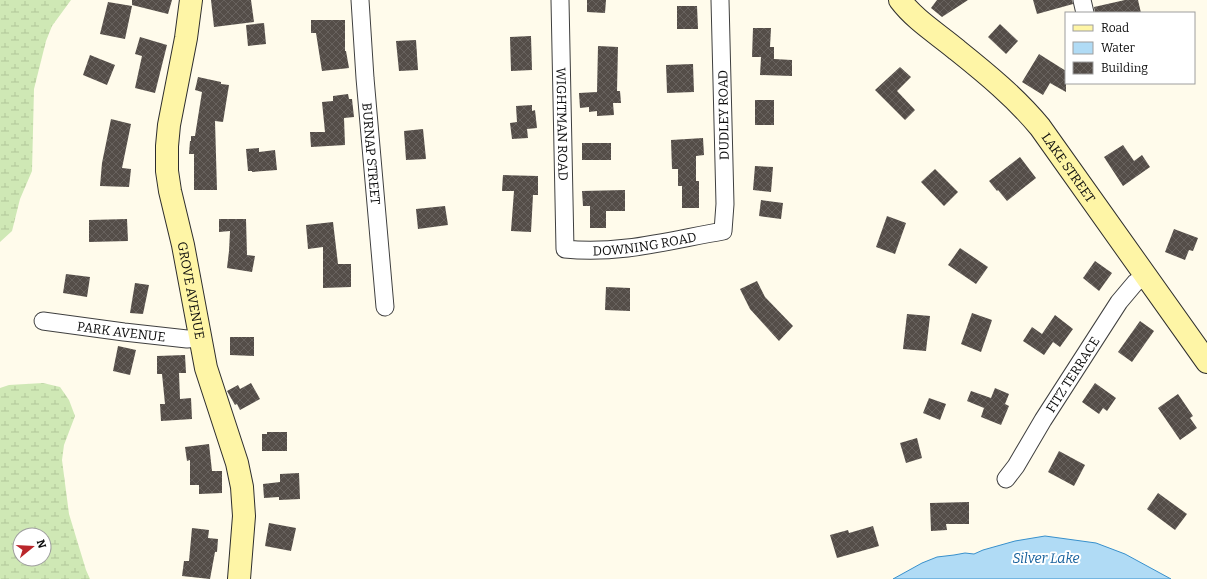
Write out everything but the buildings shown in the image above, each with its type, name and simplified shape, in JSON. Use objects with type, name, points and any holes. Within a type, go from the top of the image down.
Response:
[{"type":"street","name":"GROVE AVENUE","points":[[191,0],[186,38],[169,125],[166,166],[170,191],[183,245],[199,338],[210,382],[237,462],[242,487],[244,516],[239,579]]},
{"type":"street","name":"BURNAP STREET","points":[[360,0],[365,78],[385,307]]},
{"type":"street","name":"WIGHTMAN ROAD","points":[[560,0],[566,249]]},
{"type":"street","name":"DUDLEY ROAD","points":[[720,0],[725,196],[724,230]]},
{"type":"street","name":"LAKE STREET","points":[[900,0],[911,13],[1015,99],[1028,113],[1052,142],[1207,362]]},
{"type":"street","points":[[1082,0],[1085,12]]},
{"type":"street","name":"DOWNING ROAD","points":[[566,249],[586,251],[618,249],[724,230]]},
{"type":"street","name":"FITZ TERRACE","points":[[1006,479],[1016,466],[1043,420],[1119,302],[1135,283],[1146,276]]},
{"type":"street","name":"PARK AVENUE","points":[[43,321],[187,339],[199,338]]},
{"type":"green space","points":[[0,0],[71,0],[52,26],[46,41],[34,89],[32,171],[20,199],[12,231],[0,242]]},
{"type":"green space","points":[[43,383],[60,387],[69,400],[75,416],[64,445],[62,460],[69,514],[90,579],[0,579],[0,388],[9,385]]},
{"type":"water","name":"Silver Lake","points":[[1045,536],[1096,543],[1125,554],[1171,579],[893,579],[922,563],[937,557],[965,553],[974,554],[1015,541]]}]
